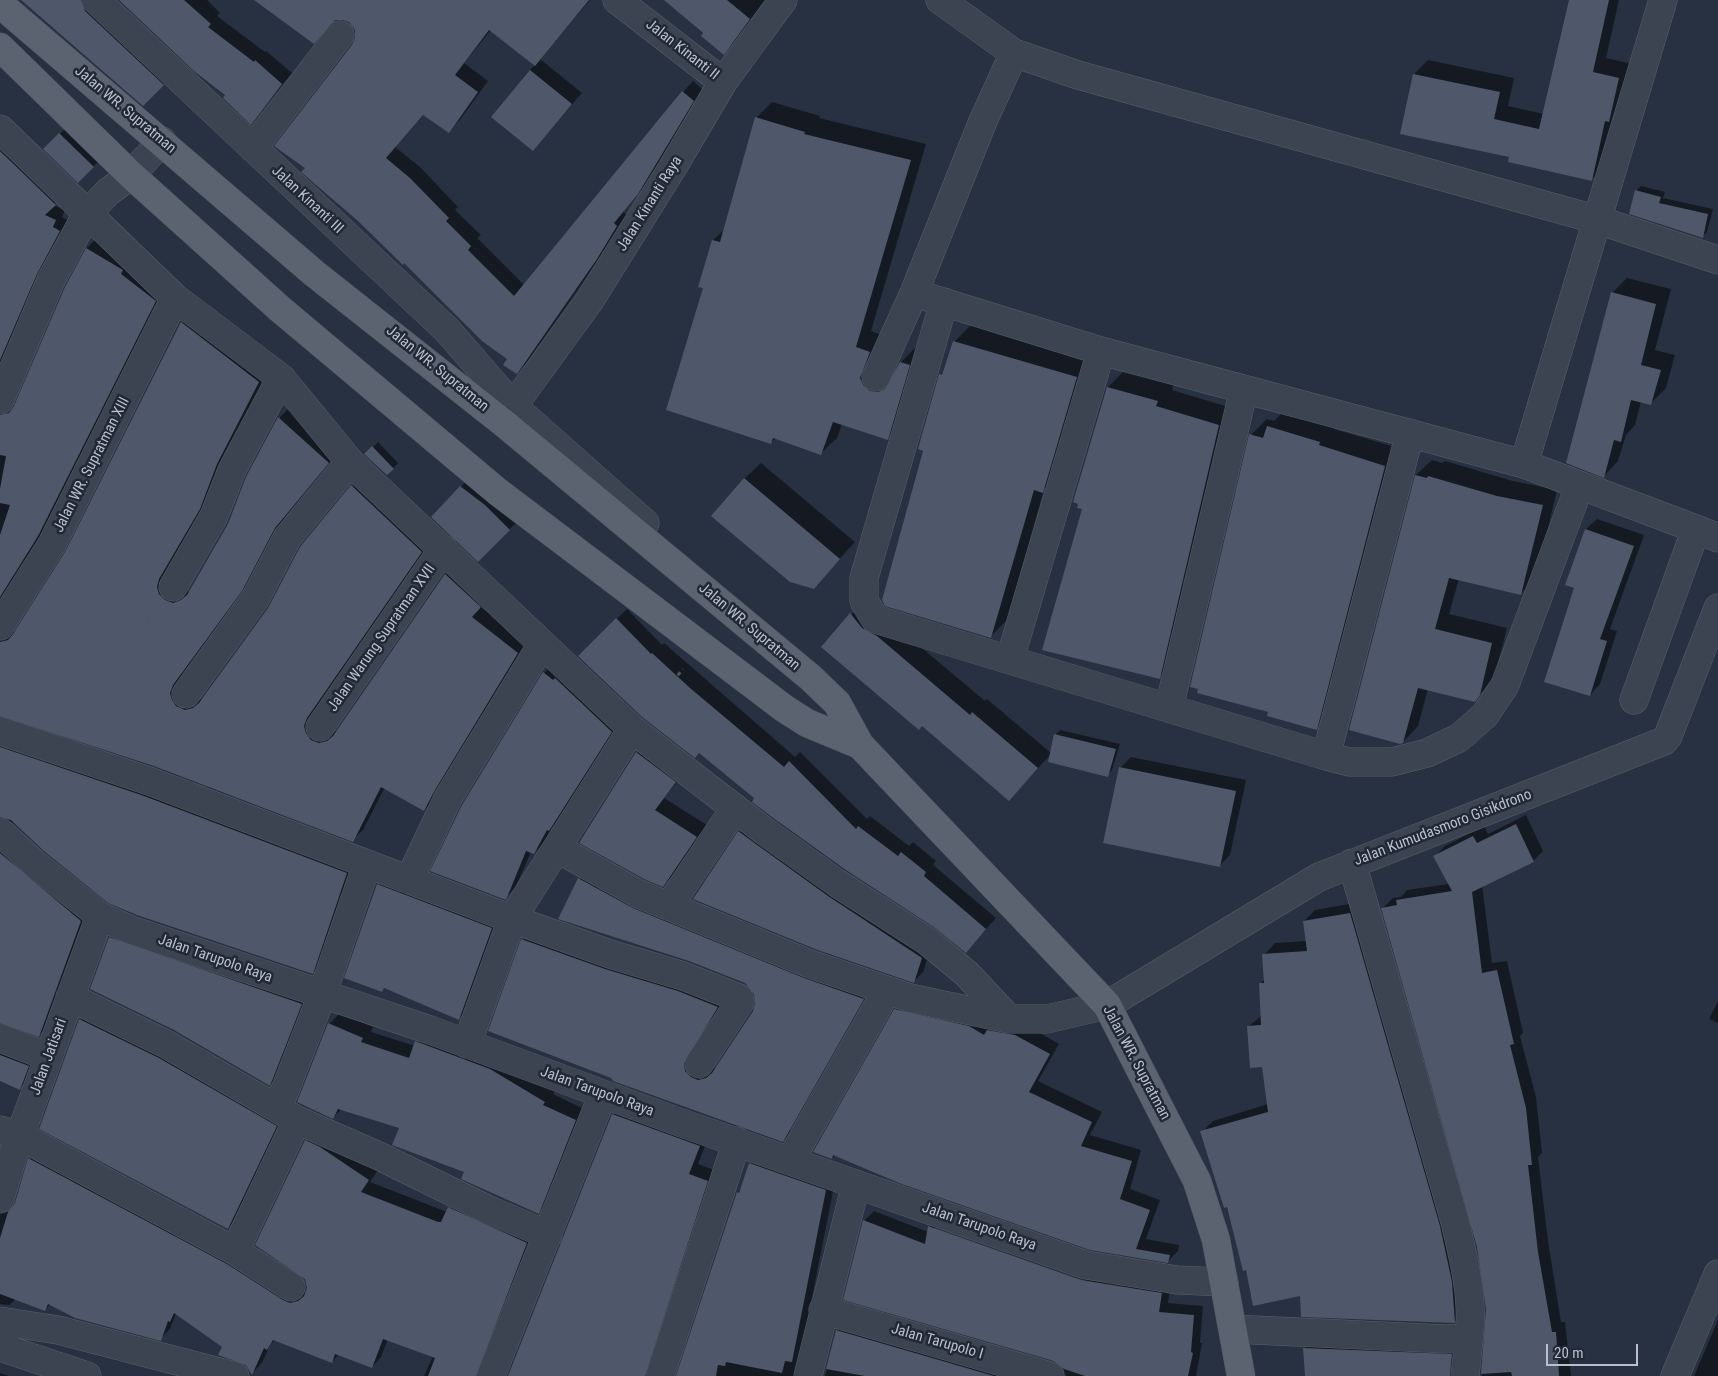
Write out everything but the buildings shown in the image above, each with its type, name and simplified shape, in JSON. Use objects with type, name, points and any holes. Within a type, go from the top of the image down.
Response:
[{"type":"main road","name":"Jalan WR. Supratman","points":[[0,4],[316,274],[506,425],[811,678],[837,704],[860,745],[1107,1005],[1197,1181],[1216,1240],[1241,1376]]},
{"type":"main road","name":"Jalan WR. Supratman","points":[[0,47],[131,175],[280,309],[498,492],[806,724],[860,745]]},
{"type":"street","name":"Jalan Kinanti III","points":[[96,0],[447,330],[513,406],[604,488],[813,666],[814,673],[811,678]]},
{"type":"street","name":"Jalan Kinanti II","points":[[617,0],[722,82]]},
{"type":"street","name":"Jalan Kinanti Raya","points":[[513,406],[590,300],[671,170],[722,82],[783,0]]},
{"type":"street","points":[[940,0],[1014,53],[1078,75],[1598,220],[1718,260]]},
{"type":"street","points":[[1524,464],[1663,0]]},
{"type":"street","points":[[252,148],[340,35]]},
{"type":"street","points":[[876,377],[914,293],[983,121],[1014,53]]},
{"type":"street","points":[[0,129],[175,298],[281,378],[350,462],[632,729],[837,883],[927,941],[967,974],[1009,1019]]},
{"type":"street","points":[[0,400],[51,280],[87,214],[108,192],[131,175],[162,141]]},
{"type":"street","points":[[914,293],[1102,351],[1524,464],[1579,487],[1707,533],[1634,700]]},
{"type":"street","name":"Jalan WR. Supratman XIII","points":[[1,623],[52,544],[175,298]]},
{"type":"street","points":[[944,302],[864,578],[864,601],[875,619],[1326,756],[1349,762],[1392,762],[1401,760],[1427,753],[1459,738],[1485,715],[1505,684],[1579,487]]},
{"type":"street","points":[[1010,659],[1102,351]]},
{"type":"street","points":[[173,587],[214,516],[232,470],[281,378]]},
{"type":"street","points":[[1169,708],[1244,389]]},
{"type":"street","points":[[1326,756],[1410,433]]},
{"type":"street","points":[[186,694],[255,599],[287,538],[350,462]]},
{"type":"street","name":"Jalan Warung Supratman XVII","points":[[320,726],[444,549]]},
{"type":"street","name":"Jalan Kumudasmoro Gisikdrono","points":[[558,849],[639,894],[810,964],[910,998],[1009,1019],[1047,1019],[1107,1005],[1319,877],[1664,741],[1668,736],[1718,608]]},
{"type":"street","points":[[409,880],[448,798],[542,644]]},
{"type":"street","points":[[467,1044],[512,919],[558,849],[632,729]]},
{"type":"street","points":[[0,731],[149,781],[512,919],[610,954],[683,976],[739,998],[740,1002],[724,1029],[699,1064]]},
{"type":"street","points":[[669,906],[735,808]]},
{"type":"street","name":"Jalan Tarupolo Raya","points":[[0,832],[34,863],[100,916],[131,930],[467,1044],[790,1161],[1086,1265],[1177,1280],[1224,1282]]},
{"type":"street","points":[[1352,863],[1455,1222],[1464,1260],[1471,1325],[1465,1376]]},
{"type":"street","points":[[235,1251],[287,1114],[322,994],[367,864]]},
{"type":"street","name":"Jalan Jatisari","points":[[0,1199],[10,1133],[49,1056],[100,916]]},
{"type":"street","points":[[790,1161],[887,990]]},
{"type":"street","points":[[70,997],[166,1044],[287,1114],[380,1156],[487,1209],[548,1235]]},
{"type":"street","points":[[0,1038],[49,1056]]},
{"type":"street","points":[[491,1376],[603,1094]]},
{"type":"street","points":[[10,1133],[235,1251],[291,1287]]},
{"type":"street","points":[[660,1376],[737,1141]]},
{"type":"street","points":[[808,1376],[856,1184]]},
{"type":"street","points":[[1675,1376],[1718,1274]]},
{"type":"street","name":"Jalan Tarupolo I","points":[[823,1310],[1050,1376]]},
{"type":"street","points":[[0,1321],[58,1330],[235,1376]]},
{"type":"street","points":[[1232,1329],[1446,1339],[1468,1338]]},
{"type":"street","points":[[0,1347],[87,1376]]},
{"type":"path","points":[[632,729],[703,645]]}]
